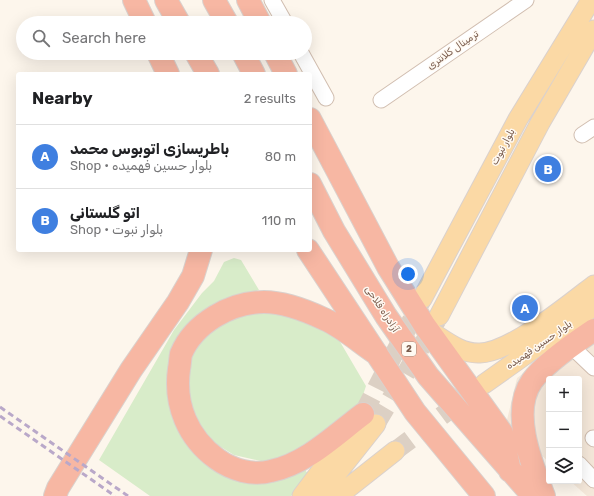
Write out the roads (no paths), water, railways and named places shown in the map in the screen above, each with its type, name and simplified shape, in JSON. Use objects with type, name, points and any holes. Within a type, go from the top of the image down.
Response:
[{"type":"highway","points":[[134,0],[142,16]]},
{"type":"highway","points":[[166,0],[175,16]]},
{"type":"highway","points":[[214,0],[223,16]]},
{"type":"highway","points":[[248,0],[256,16]]},
{"type":"highway","points":[[161,60],[167,72]]},
{"type":"highway","points":[[200,60],[207,72]]},
{"type":"highway","points":[[247,60],[253,72]]},
{"type":"highway","points":[[279,60],[285,72]]},
{"type":"highway","points":[[312,123],[388,267],[432,321],[502,433],[510,471]]},
{"type":"highway","name":"آزادراه فلاحی","points":[[312,188],[334,231],[386,316],[428,376],[533,496]]},
{"type":"highway","points":[[54,496],[131,370],[178,302],[193,276],[200,252]]},
{"type":"highway","points":[[309,252],[414,412],[484,496]]},
{"type":"highway","points":[[369,419],[293,464],[270,472],[244,472],[225,464],[207,451],[191,433],[181,410],[177,381],[181,355],[196,332],[219,314],[247,304],[264,302],[304,311],[326,320],[377,354]]},
{"type":"highway","points":[[544,496],[527,445],[522,420],[524,401],[532,381],[571,346],[594,330]]},
{"type":"main road","name":"بلوار نبوت","points":[[422,299],[518,119],[591,0]]},
{"type":"main road","points":[[432,321],[540,123],[594,30]]},
{"type":"main road","name":"بلوار حسین فهمیده","points":[[432,321],[452,346],[468,352],[480,353],[492,351],[515,340],[594,285]]},
{"type":"main road","name":"بلوار حسین فهمیده","points":[[484,384],[594,306]]},
{"type":"main road","points":[[302,496],[369,419]]},
{"type":"main road","points":[[319,496],[369,419]]},
{"type":"main road","points":[[338,496],[395,451]]},
{"type":"street","points":[[272,0],[281,16]]},
{"type":"street","name":"ترمینال کلانتری","points":[[381,100],[526,0]]},
{"type":"street","points":[[305,60],[312,72]]},
{"type":"street","points":[[312,73],[326,98]]},
{"type":"street","points":[[571,346],[594,368]]},
{"type":"street","points":[[582,467],[594,480]]},
{"type":"tunnel","points":[[363,414],[422,300]]},
{"type":"tunnel","points":[[376,424],[437,320]]},
{"type":"tunnel","points":[[395,451],[484,384]]},
{"type":"railway","points":[[0,407],[128,496]]},
{"type":"railway","points":[[0,416],[115,496]]},
{"type":"place","name":"اتو گلستانی","points":[[548,169]]},
{"type":"place","name":"باطریسازی اتوبوس محمد","points":[[525,308]]}]
